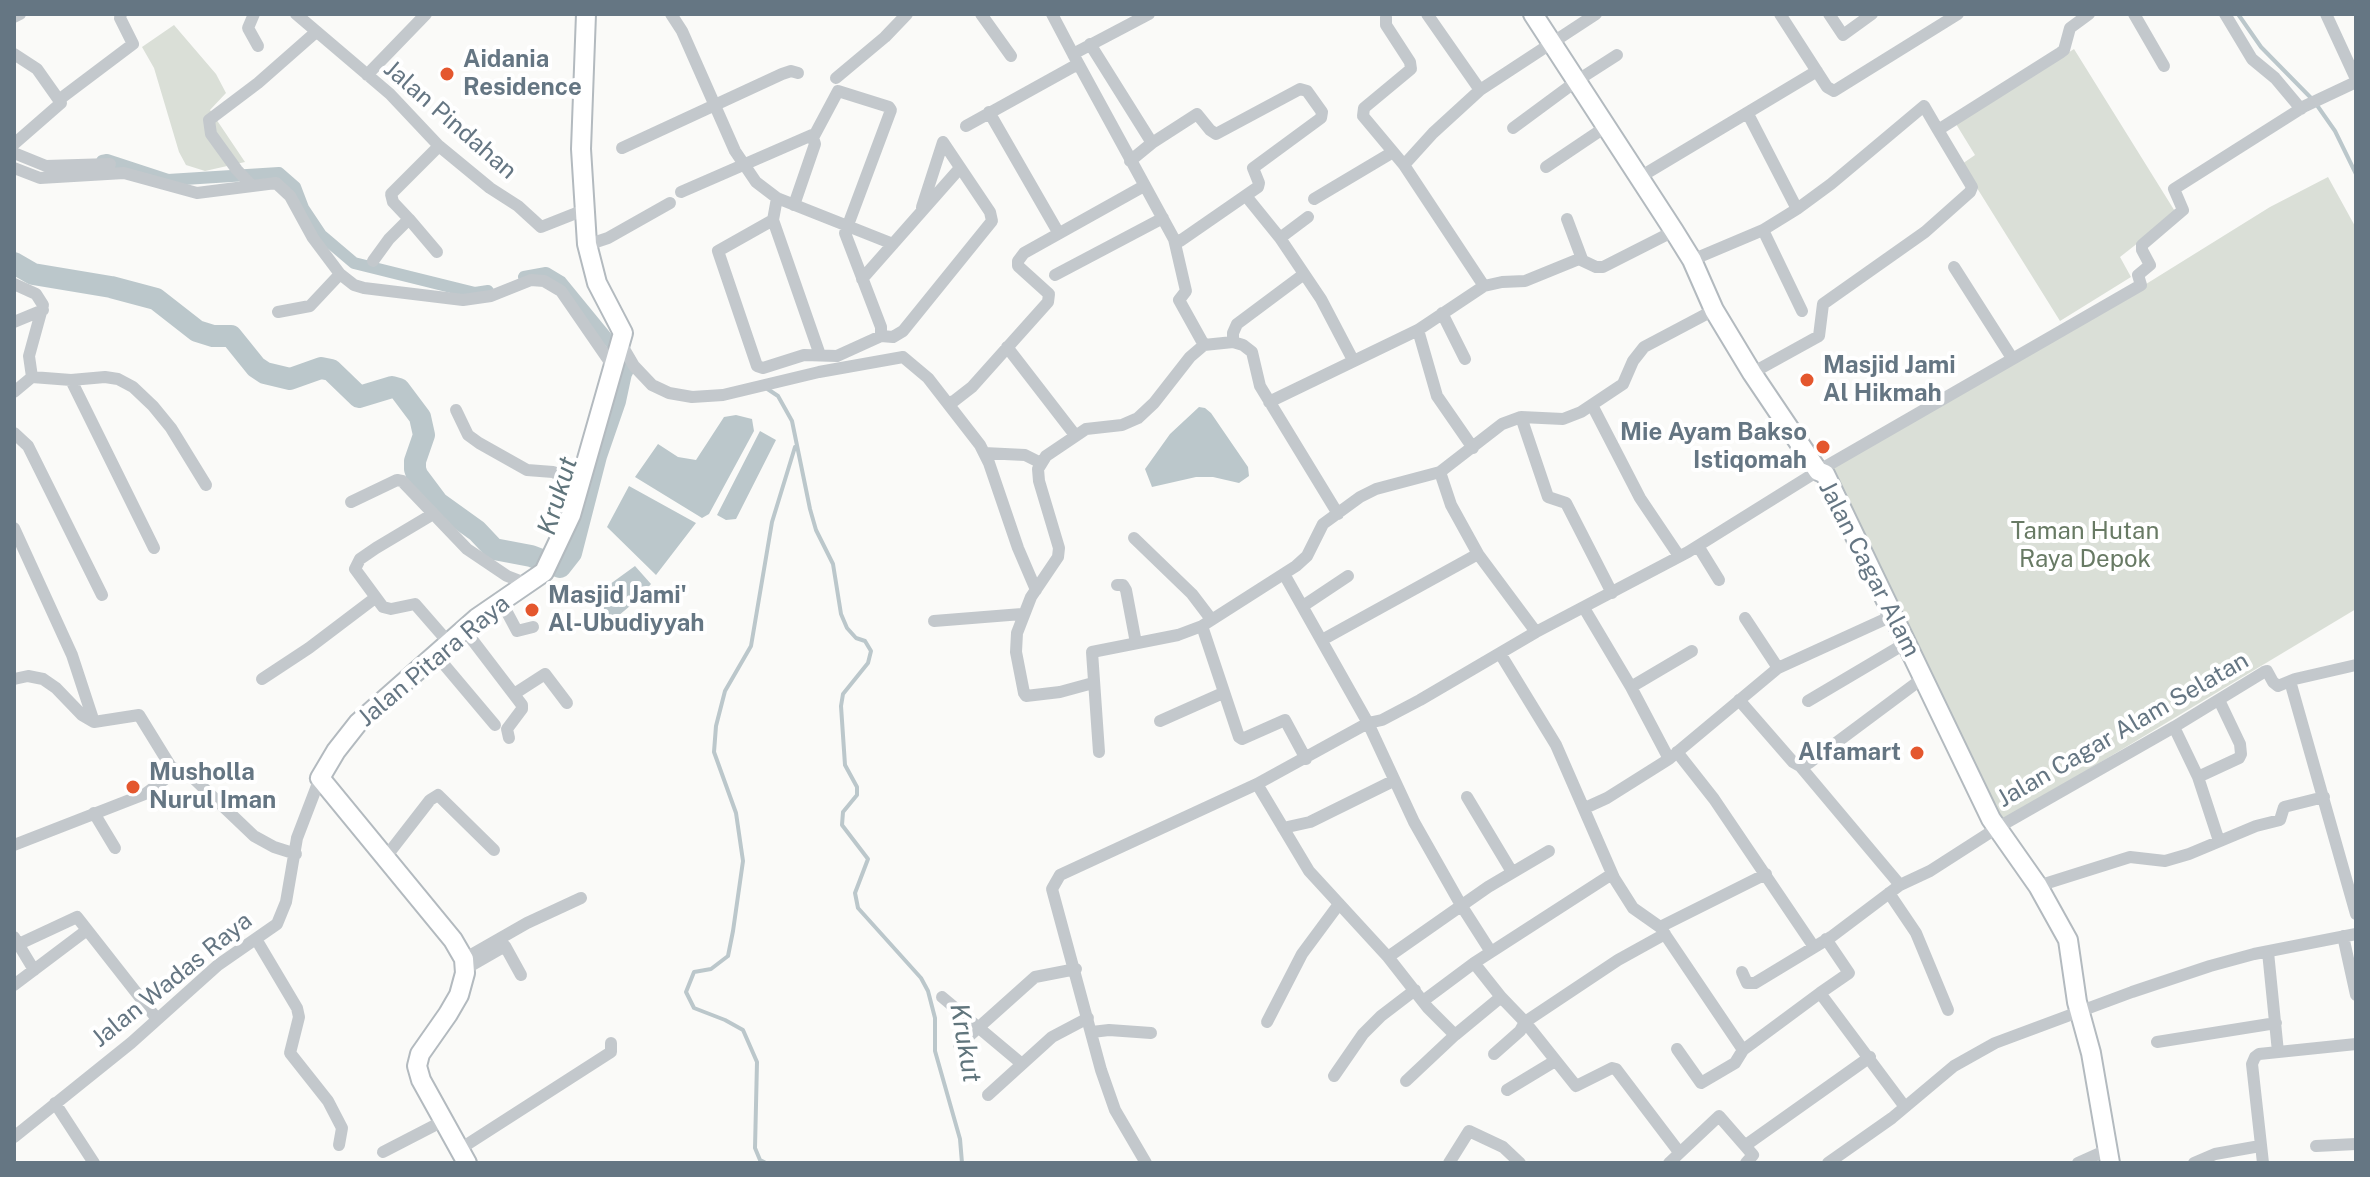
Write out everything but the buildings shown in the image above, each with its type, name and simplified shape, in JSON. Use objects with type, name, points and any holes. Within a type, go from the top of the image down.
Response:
[{"type":"street","points":[[14,17],[20,14]]},
{"type":"street","points":[[60,99],[133,44],[120,18],[121,14]]},
{"type":"street","points":[[254,14],[248,28],[258,46]]},
{"type":"street","name":"Jalan Pindahan","points":[[296,14],[390,94],[439,146],[541,227],[584,210]]},
{"type":"street","points":[[367,75],[426,14]]},
{"type":"street","points":[[586,14],[581,149],[587,245],[597,283],[622,331],[616,353]]},
{"type":"street","points":[[671,14],[743,166],[756,182],[777,198],[893,244]]},
{"type":"street","points":[[836,78],[907,14]]},
{"type":"street","points":[[981,14],[1011,56]]},
{"type":"street","points":[[1052,14],[1174,239],[1186,291],[1179,300],[1204,345]]},
{"type":"street","points":[[966,126],[1075,59],[1090,44],[1149,14]]},
{"type":"street","points":[[1427,14],[1480,90]]},
{"type":"street","name":"Jalan Cagar Alam","points":[[1533,14],[1692,260],[1714,310],[1752,373],[1818,471],[1825,474],[1997,828],[2038,886],[2068,940],[2079,1012],[2091,1053],[2109,1157]]},
{"type":"street","points":[[1404,165],[1433,133],[1480,90],[1596,14]]},
{"type":"street","points":[[1780,14],[1827,87],[1837,90],[1958,14]]},
{"type":"street","points":[[1829,14],[1843,35],[1872,14]]},
{"type":"street","points":[[1938,130],[2064,50],[2074,23],[2089,14]]},
{"type":"street","points":[[2134,14],[2164,66]]},
{"type":"street","points":[[2225,14],[2252,59],[2307,105]]},
{"type":"street","points":[[1146,1163],[1115,1110],[1052,889],[1057,878],[1257,784],[1501,655],[1536,632],[1698,546],[1818,471],[2142,284],[2138,275],[2150,265],[2142,245],[2183,210],[2174,189],[2307,105],[2356,80],[2326,14]]},
{"type":"street","points":[[1386,15],[1386,25],[1410,62],[1411,69],[1362,111],[1363,116],[1404,165],[1484,286]]},
{"type":"street","points":[[251,185],[211,134],[209,120],[258,83],[316,32]]},
{"type":"street","points":[[1090,44],[1152,143]]},
{"type":"street","points":[[14,54],[37,69],[60,99],[60,107],[14,144]]},
{"type":"street","points":[[1513,128],[1617,55]]},
{"type":"street","points":[[622,148],[782,74],[791,71],[798,73]]},
{"type":"street","points":[[1640,177],[1817,71]]},
{"type":"street","points":[[1130,161],[1197,114],[1216,134],[1296,90],[1307,91],[1322,116],[1253,168],[1259,185],[1246,196],[1180,241],[1174,239]]},
{"type":"street","points":[[794,205],[815,144],[814,136],[838,91],[889,107],[891,110],[845,237],[881,327],[881,336]]},
{"type":"street","points":[[1692,260],[1763,230],[1797,209],[1924,106],[1972,187],[1925,232],[1823,304],[1819,336],[1752,373]]},
{"type":"street","points":[[989,112],[1058,232]]},
{"type":"street","points":[[1748,114],[1797,209]]},
{"type":"street","points":[[1546,167],[1607,126]]},
{"type":"street","points":[[681,192],[809,135],[814,136]]},
{"type":"street","points":[[773,220],[718,251],[759,368],[804,355],[837,356],[881,336],[893,337],[903,331],[990,225],[990,212],[943,142],[920,213]]},
{"type":"street","points":[[437,252],[393,202],[391,194],[439,146]]},
{"type":"street","points":[[1314,199],[1393,152]]},
{"type":"street","points":[[14,153],[46,166],[110,164]]},
{"type":"street","points":[[14,168],[40,178],[124,173],[197,193],[270,182],[281,185],[313,238],[340,274],[364,288],[463,300],[491,296],[531,280],[544,281],[561,291],[616,353],[629,360],[652,385],[669,393],[692,397],[723,395],[819,372],[903,357],[928,378],[984,453],[1036,590]]},
{"type":"street","points":[[862,279],[960,168]]},
{"type":"street","points":[[948,403],[972,387],[1050,298],[1021,270],[1018,261],[1024,253],[1144,186]]},
{"type":"street","points":[[1246,196],[1304,274],[1334,320],[1353,360]]},
{"type":"street","points":[[777,198],[773,220],[820,355]]},
{"type":"street","points":[[587,245],[598,243],[637,224],[670,203]]},
{"type":"street","points":[[1280,238],[1308,217]]},
{"type":"street","points":[[1055,275],[1163,218]]},
{"type":"street","points":[[373,261],[409,219]]},
{"type":"street","points":[[1567,219],[1582,259],[1596,267],[1603,267],[1674,231]]},
{"type":"street","points":[[1763,230],[1802,311]]},
{"type":"street","points":[[1269,402],[1418,330],[1484,286],[1525,281],[1582,259]]},
{"type":"street","points":[[1954,267],[2012,358]]},
{"type":"street","points":[[278,312],[310,306],[340,274]]},
{"type":"street","points":[[1233,342],[1237,324],[1304,274]]},
{"type":"street","points":[[14,284],[36,294],[42,301],[43,310],[29,356],[32,377]]},
{"type":"street","points":[[14,322],[43,310]]},
{"type":"street","points":[[1099,752],[1092,652],[1178,635],[1207,623],[1304,559],[1319,529],[1376,489],[1440,472],[1502,424],[1521,417],[1563,419],[1592,405],[1623,384],[1633,361],[1644,347],[1714,310]]},
{"type":"street","points":[[1442,313],[1465,359]]},
{"type":"street","points":[[1418,330],[1437,396],[1473,448]]},
{"type":"street","points":[[1093,683],[1060,692],[1024,695],[1016,652],[1017,633],[1022,614],[1058,557],[1059,548],[1039,481],[1041,463],[1075,435],[1092,427],[1122,425],[1138,418],[1204,345],[1233,342],[1252,352],[1258,380],[1269,402],[1338,514]]},
{"type":"street","points":[[1007,347],[1075,435]]},
{"type":"street","name":"Jalan Pitara Raya","points":[[320,778],[358,723],[464,629],[528,584],[551,559],[571,515],[616,353]]},
{"type":"street","points":[[14,392],[32,377],[118,379],[133,387],[171,428],[206,485]]},
{"type":"street","points":[[71,380],[154,548]]},
{"type":"street","points":[[1592,405],[1640,498],[1679,556]]},
{"type":"street","points":[[456,410],[468,435],[479,443],[527,470],[553,472],[579,484]]},
{"type":"street","points":[[1521,417],[1546,494],[1550,499],[1566,503],[1612,593]]},
{"type":"street","points":[[14,433],[28,446],[102,595]]},
{"type":"street","points":[[984,453],[1025,455],[1041,463]]},
{"type":"street","points":[[1440,472],[1451,505],[1478,554],[1536,632]]},
{"type":"street","points":[[351,502],[397,480],[402,481],[476,557],[507,576],[528,584]]},
{"type":"street","points":[[433,514],[376,548],[357,563],[355,572],[386,609],[415,604],[495,725]]},
{"type":"street","points":[[14,528],[72,655],[94,722]]},
{"type":"street","points":[[1134,538],[1198,601],[1207,623],[1223,693],[1239,737],[1242,739],[1285,720],[1306,759]]},
{"type":"street","points":[[1698,546],[1719,580]]},
{"type":"street","points":[[1322,640],[1478,554]]},
{"type":"street","points":[[1284,574],[1368,723],[1393,781],[1461,905],[1491,952]]},
{"type":"street","points":[[1303,606],[1348,576]]},
{"type":"street","points":[[1117,585],[1123,585],[1126,590],[1136,643]]},
{"type":"street","points":[[262,679],[375,598]]},
{"type":"street","points":[[501,601],[517,631],[533,627]]},
{"type":"street","points":[[1584,608],[1673,755],[1714,799],[1814,947]]},
{"type":"street","points":[[934,621],[1022,614]]},
{"type":"street","points":[[1585,808],[1607,798],[1673,755],[1778,668],[1892,616]]},
{"type":"street","points":[[1745,618],[1778,668]]},
{"type":"street","points":[[464,629],[522,709],[507,729],[509,738]]},
{"type":"street","points":[[1808,701],[1906,643]]},
{"type":"street","points":[[1631,687],[1692,651]]},
{"type":"street","points":[[1501,655],[1556,745],[1612,874],[1633,908],[1663,931],[1743,1050]]},
{"type":"street","name":"Jalan Cagar Alam Selatan","points":[[1742,972],[1747,983],[1755,983],[1826,939],[1895,889],[2267,671],[2278,686],[2356,666]]},
{"type":"street","points":[[514,694],[545,674],[567,703]]},
{"type":"street","points":[[14,679],[28,676],[43,679],[94,722],[139,715],[176,771],[190,775],[254,836],[296,854]]},
{"type":"street","points":[[1800,766],[1809,763],[1923,678]]},
{"type":"street","points":[[2290,681],[2356,914]]},
{"type":"street","points":[[1160,721],[1223,693]]},
{"type":"street","points":[[1739,700],[1793,762],[1800,766],[1895,889],[1948,1010]]},
{"type":"street","points":[[2198,777],[2239,758],[2241,754],[2240,744],[2219,700]]},
{"type":"street","points":[[2174,727],[2198,777],[2219,841]]},
{"type":"street","points":[[14,845],[145,794],[176,771]]},
{"type":"street","points":[[320,778],[445,930],[465,964]]},
{"type":"street","name":"Jalan Wadas Raya","points":[[14,1137],[114,1057],[218,965],[272,928],[281,917],[300,827],[320,778]]},
{"type":"street","points":[[1283,828],[1310,822],[1393,781]]},
{"type":"street","points":[[1257,784],[1302,862],[1455,1035]]},
{"type":"street","points":[[385,858],[430,800],[438,795],[494,850]]},
{"type":"street","points":[[1467,797],[1512,872]]},
{"type":"street","points":[[2038,886],[2130,857],[2165,861],[2189,854],[2280,820],[2284,807],[2324,797]]},
{"type":"street","points":[[94,813],[115,848]]},
{"type":"street","points":[[1388,957],[1461,905],[1549,851]]},
{"type":"street","points":[[1334,1076],[1363,1034],[1381,1016],[1474,963],[1612,874]]},
{"type":"street","points":[[1494,1054],[1525,1022],[1618,960],[1663,931],[1766,874]]},
{"type":"street","points":[[581,898],[535,919],[465,964],[454,1005],[417,1062],[421,1080],[445,1120],[462,1158],[611,1052],[611,1043]]},
{"type":"street","points":[[1267,1022],[1302,954],[1339,904]]},
{"type":"street","points":[[34,970],[16,941],[75,917],[157,1019]]},
{"type":"street","points":[[14,985],[87,930]]},
{"type":"street","points":[[1828,1163],[1972,1054],[2210,966],[2350,935],[2356,995]]},
{"type":"street","points":[[256,939],[297,1008],[299,1017],[290,1053],[328,1101],[342,1128],[339,1145]]},
{"type":"street","points":[[1677,1049],[1701,1083],[1735,1063],[1743,1050],[1849,973],[1826,939]]},
{"type":"street","points":[[465,964],[505,946],[521,975]]},
{"type":"street","points":[[2268,952],[2278,1052]]},
{"type":"street","points":[[1474,963],[1579,1086],[1612,1068],[1616,1069],[1679,1152]]},
{"type":"street","points":[[959,1045],[1035,977],[1076,969]]},
{"type":"street","points":[[1820,993],[1905,1107]]},
{"type":"street","points":[[942,997],[1022,1064]]},
{"type":"street","points":[[1406,1081],[1501,997]]},
{"type":"street","points":[[988,1095],[1052,1037],[1088,1018]]},
{"type":"street","points":[[2157,1042],[2276,1023]]},
{"type":"street","points":[[1092,1032],[1151,1033]]},
{"type":"street","points":[[2263,1163],[2252,1064],[2259,1054],[2356,1044]]},
{"type":"street","points":[[1746,1145],[1870,1057]]},
{"type":"street","points":[[1507,1090],[1555,1061]]},
{"type":"street","points":[[55,1103],[94,1163]]},
{"type":"street","points":[[1669,1163],[1719,1116],[1753,1155],[1746,1163]]},
{"type":"street","points":[[383,1152],[445,1120]]},
{"type":"street","points":[[1449,1163],[1469,1131],[1503,1147],[1520,1163]]},
{"type":"street","points":[[2316,1146],[2356,1144]]},
{"type":"street","points":[[2194,1163],[2215,1154],[2260,1146]]},
{"type":"street","points":[[2078,1163],[2109,1157]]},
{"type":"green space","points":[[174,25],[216,74],[226,93],[210,110],[245,162],[205,171],[186,165],[179,152],[154,68],[142,47]]},
{"type":"green space","points":[[2074,49],[2176,213],[2120,257],[2131,277],[2060,321],[1962,164],[1975,155],[1956,124]]},
{"type":"green space","name":"Taman Hutan Raya Depok","points":[[2328,177],[2356,228],[2356,609],[2001,822],[1828,471],[2093,317],[2270,207]]},
{"type":"shaded area","points":[[1199,407],[1211,413],[1248,467],[1249,476],[1239,483],[1196,477],[1152,487],[1145,469],[1170,434]]},
{"type":"shaded area","points":[[736,415],[752,419],[754,431],[709,514],[702,518],[635,477],[658,444],[678,457],[696,460],[724,417]]},
{"type":"shaded area","points":[[760,431],[776,440],[736,519],[726,520],[717,515]]},
{"type":"shaded area","points":[[629,486],[696,523],[656,575],[607,527]]},
{"type":"shaded area","points":[[635,566],[651,584],[612,621],[595,595]]},
{"type":"waterway","points":[[2238,14],[2261,47],[2314,101],[2335,131],[2356,174]]},
{"type":"waterway","points":[[102,161],[168,180],[279,173],[295,187],[303,208],[321,235],[354,263],[475,293],[488,291]]},
{"type":"waterway","name":"Krukut","points":[[14,263],[33,274],[111,287],[156,299],[197,331],[213,336],[231,336],[256,367],[265,373],[290,379],[321,368],[331,370],[359,397],[392,387],[399,389],[420,417],[424,435],[415,469],[438,503],[477,531],[494,549],[531,556],[560,567],[571,553],[596,456],[626,363]]},
{"type":"waterway","points":[[524,277],[546,273],[561,282],[620,354]]},
{"type":"waterway","name":"Krukut","points":[[766,388],[778,396],[792,421],[816,530],[833,564],[841,614],[847,628],[856,638],[865,641],[871,651],[868,663],[843,694],[841,706],[845,765],[857,787],[857,795],[843,812],[842,825],[868,859],[855,893],[858,908],[921,978],[928,991],[935,1018],[935,1051],[960,1139],[962,1163]]},
{"type":"waterway","points":[[766,1163],[760,1160],[755,1148],[757,1062],[743,1030],[694,1008],[686,992],[694,972],[711,969],[728,956],[743,861],[736,813],[714,752],[716,726],[725,691],[751,646],[772,522],[795,447]]},
{"type":"place","name":"Aidania Residence","points":[[447,74]]},
{"type":"place","name":"Masjid Jami Al Hikmah","points":[[1807,380]]},
{"type":"place","name":"Mie Ayam Bakso Istiqomah","points":[[1823,447]]},
{"type":"place","name":"Masjid Jami' Al-Ubudiyyah","points":[[532,610]]},
{"type":"place","name":"Alfamart","points":[[1917,753]]},
{"type":"place","name":"Musholla Nurul Iman","points":[[133,787]]}]
